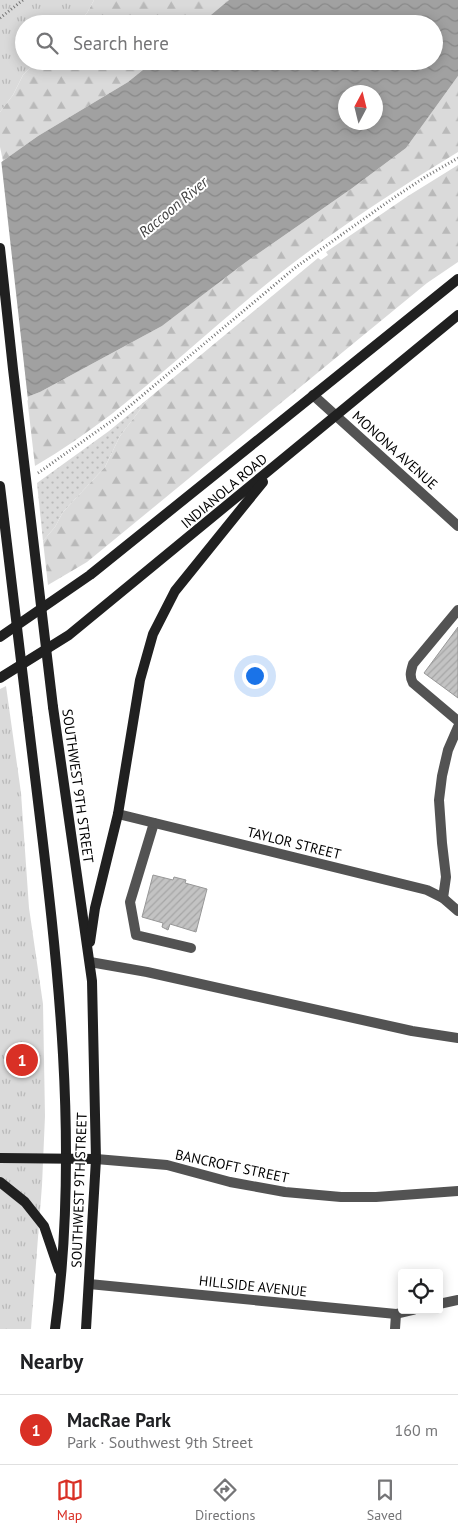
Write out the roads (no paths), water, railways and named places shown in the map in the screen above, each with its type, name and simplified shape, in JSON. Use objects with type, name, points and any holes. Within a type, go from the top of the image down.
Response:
[{"type":"main road","name":"SOUTHWEST 9TH STREET","points":[[0,248],[53,707],[92,981],[96,1159],[86,1329]]},
{"type":"main road","name":"INDIANOLA ROAD","points":[[0,638],[90,575],[458,279]]},
{"type":"main road","name":"INDIANOLA ROAD","points":[[0,678],[69,635],[458,315]]},
{"type":"main road","points":[[90,957],[95,908],[118,814],[140,680],[153,634],[175,590],[277,464]]},
{"type":"main road","name":"SOUTHWEST 9TH STREET","points":[[0,486],[56,962],[64,1065],[67,1159],[64,1242],[56,1326]]},
{"type":"main road","name":"BANCROFT STREET","points":[[0,1158],[96,1159]]},
{"type":"main road","points":[[0,1182],[25,1202],[44,1226],[60,1274],[56,1326]]},
{"type":"street","name":"MONONA AVENUE","points":[[313,395],[458,526]]},
{"type":"street","points":[[458,610],[413,664],[410,679],[458,721]]},
{"type":"street","points":[[443,898],[446,877],[440,808],[441,784],[448,750],[458,727]]},
{"type":"street","name":"TAYLOR STREET","points":[[118,814],[427,890],[443,898],[458,911]]},
{"type":"street","points":[[154,823],[130,902],[136,935],[191,948]]},
{"type":"street","points":[[90,957],[147,972],[412,1031],[458,1038]]},
{"type":"street","name":"BANCROFT STREET","points":[[96,1159],[167,1165],[230,1182],[285,1192],[340,1197],[376,1197],[458,1191]]},
{"type":"street","name":"HILLSIDE AVENUE","points":[[89,1284],[396,1314]]},
{"type":"street","points":[[443,1303],[458,1300]]},
{"type":"street","points":[[394,1329],[396,1314]]},
{"type":"water","name":"Raccoon River","points":[[229,0],[458,0],[458,76],[406,148],[246,262],[162,326],[40,392],[27,397],[0,163],[38,136],[128,82],[143,70],[443,70],[443,15],[211,15]]},
{"type":"place","name":"MacRae Park","points":[[22,1060]]}]
